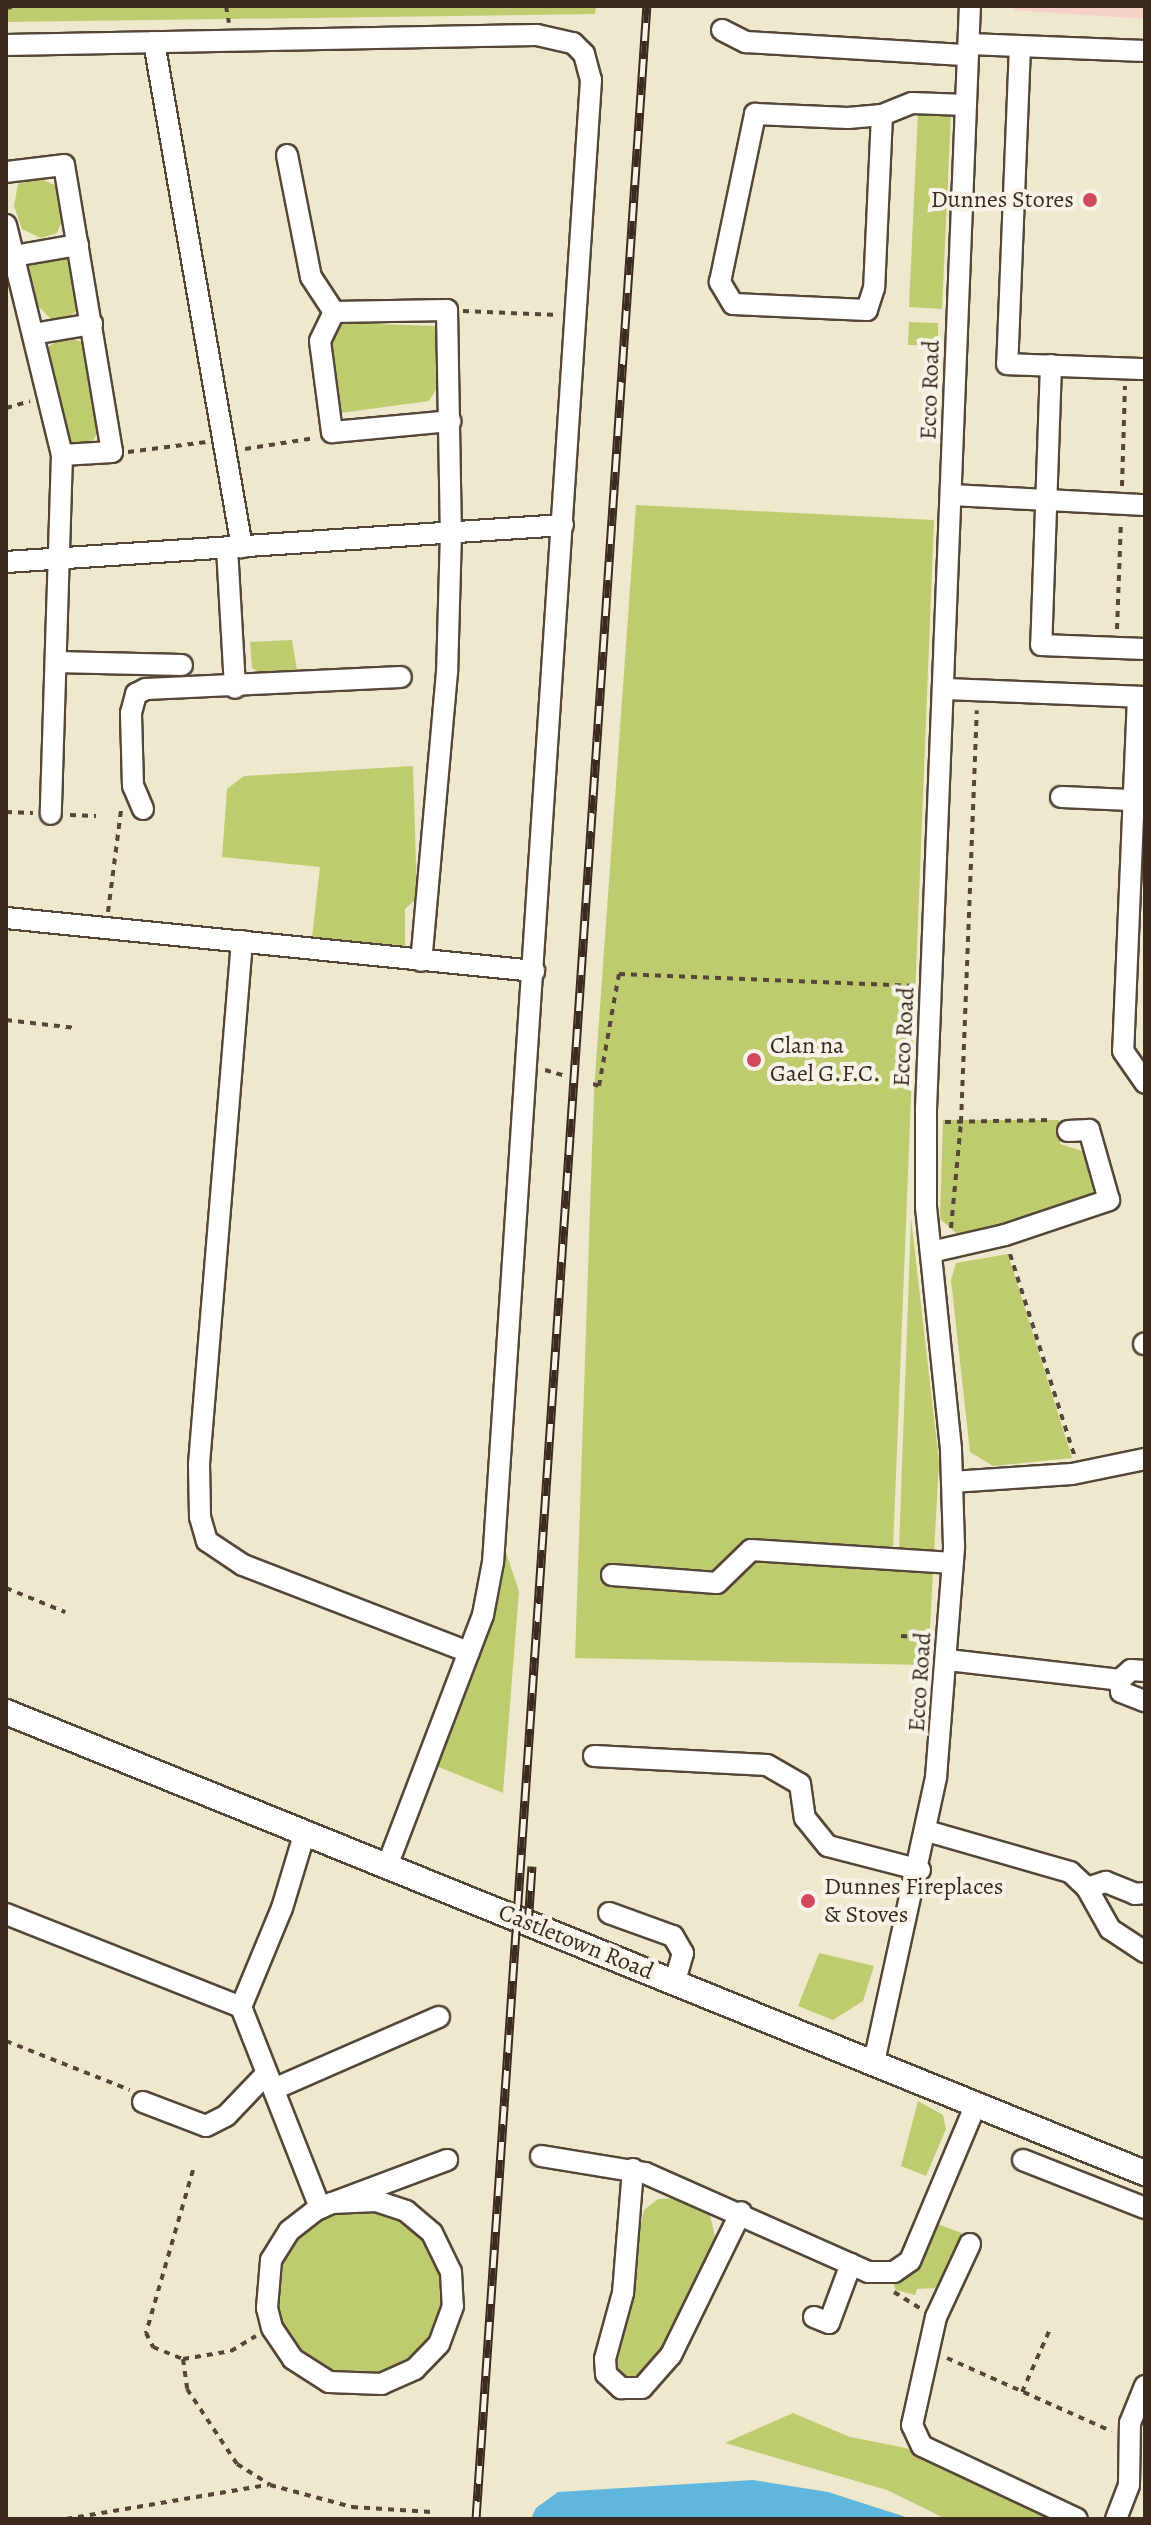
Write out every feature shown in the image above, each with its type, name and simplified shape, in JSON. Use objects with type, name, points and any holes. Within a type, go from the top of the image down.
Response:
[{"type":"main road","name":"Castletown Road","points":[[6,1712],[1145,2173]]},
{"type":"street","name":"Ecco Road","points":[[874,2062],[927,1831],[948,1660],[953,1563],[952,1482],[939,1251],[926,1122],[946,689],[970,6]]},
{"type":"street","points":[[722,30],[746,42],[1145,51]]},
{"type":"street","points":[[6,45],[537,35],[573,43],[584,54],[591,80],[493,1562],[469,1652],[387,1866]]},
{"type":"street","points":[[154,42],[234,548],[235,688]]},
{"type":"street","points":[[1020,46],[1007,364],[1135,368]]},
{"type":"street","points":[[882,115],[874,288],[867,310],[733,304],[720,282],[755,114],[882,115],[912,103],[966,105]]},
{"type":"street","points":[[287,155],[311,277],[334,312]]},
{"type":"street","points":[[6,172],[64,165],[112,452],[62,455]]},
{"type":"street","points":[[6,225],[62,455],[56,560],[51,814]]},
{"type":"street","points":[[14,256],[78,245]]},
{"type":"street","points":[[334,312],[447,310],[451,532],[447,672],[421,961]]},
{"type":"street","points":[[334,312],[320,341],[332,432],[450,421]]},
{"type":"street","points":[[33,334],[92,324]]},
{"type":"street","points":[[1051,365],[1041,645],[1145,649]]},
{"type":"street","points":[[952,495],[1145,505]]},
{"type":"street","points":[[6,562],[563,525]]},
{"type":"street","points":[[56,662],[182,665]]},
{"type":"street","points":[[143,809],[133,786],[131,713],[136,694],[175,687],[235,688],[401,677]]},
{"type":"street","points":[[946,689],[1142,697],[1131,800],[1136,904],[1123,1051],[1145,1083]]},
{"type":"street","points":[[1061,797],[1131,800]]},
{"type":"street","points":[[6,918],[534,971]]},
{"type":"street","points":[[242,941],[199,1464],[200,1517],[207,1541],[243,1565],[469,1652]]},
{"type":"street","points":[[939,1251],[1005,1235],[1109,1200],[1089,1130],[1068,1131]]},
{"type":"street","points":[[952,1482],[1080,1473],[1145,1459]]},
{"type":"street","points":[[612,1575],[717,1583],[751,1550],[953,1563]]},
{"type":"street","points":[[948,1660],[1120,1680],[1131,1670],[1145,1671]]},
{"type":"street","points":[[1120,1680],[1121,1692],[1145,1701]]},
{"type":"street","points":[[594,1756],[767,1765],[800,1784],[805,1818],[828,1846],[920,1870]]},
{"type":"street","points":[[927,1831],[1070,1872],[1087,1888],[1110,1929],[1145,1952]]},
{"type":"street","points":[[305,1832],[282,1908],[241,2007],[326,2206]]},
{"type":"street","points":[[1087,1888],[1106,1882],[1135,1894],[1145,1893]]},
{"type":"street","points":[[609,1913],[673,1936],[683,1953],[675,1981]]},
{"type":"street","points":[[6,1914],[241,2007]]},
{"type":"street","points":[[143,2102],[206,2126],[226,2116],[271,2081],[439,2017]]},
{"type":"street","points":[[541,2156],[633,2169],[741,2212],[851,2264],[886,2272],[910,2261],[976,2104]]},
{"type":"street","points":[[326,2206],[376,2201],[406,2211],[432,2233],[447,2257],[454,2290],[448,2326],[415,2369],[369,2387],[329,2382],[293,2359],[272,2328],[266,2291],[271,2260],[289,2231],[326,2206],[447,2160]]},
{"type":"street","points":[[1023,2160],[1145,2208]]},
{"type":"street","points":[[633,2169],[623,2293],[605,2359],[606,2374],[621,2388],[642,2388],[671,2355],[741,2212]]},
{"type":"street","points":[[970,2244],[936,2317],[912,2425],[922,2446],[1077,2519]]},
{"type":"street","points":[[814,2317],[829,2323],[851,2264]]},
{"type":"street","points":[[1116,2519],[1129,2485],[1130,2435],[1145,2386]]},
{"type":"path","points":[[6,8],[18,6]]},
{"type":"path","points":[[447,310],[577,316]]},
{"type":"path","points":[[1117,648],[1121,504],[1135,368]]},
{"type":"path","points":[[939,1251],[961,1122],[978,690]]},
{"type":"path","points":[[105,928],[121,821],[120,785],[133,786]]},
{"type":"path","points":[[593,1084],[599,1086],[619,974],[932,987]]},
{"type":"path","points":[[6,1020],[76,1028]]},
{"type":"path","points":[[926,1122],[1067,1120],[1068,1131]]},
{"type":"path","points":[[1005,1235],[1080,1473]]},
{"type":"path","points":[[6,1588],[65,1612]]},
{"type":"path","points":[[6,2041],[135,2092],[143,2102]]},
{"type":"path","points":[[193,2170],[146,2317],[153,2347],[183,2359],[231,2351],[272,2328]]},
{"type":"path","points":[[886,2272],[893,2291],[936,2317]]},
{"type":"path","points":[[1022,2392],[1050,2329]]},
{"type":"path","points":[[927,2348],[1022,2392],[1130,2435]]},
{"type":"path","points":[[183,2359],[187,2389],[237,2464],[270,2485],[352,2507],[432,2512]]},
{"type":"path","points":[[66,2519],[270,2485]]},
{"type":"shaded area","points":[[1014,6],[1145,6],[1145,19],[1014,10]]},
{"type":"green space","points":[[6,6],[596,6],[595,14],[6,22]]},
{"type":"green space","points":[[918,113],[951,114],[942,309],[909,307]]},
{"type":"green space","points":[[38,178],[55,185],[62,221],[57,233],[41,238],[22,229],[14,206],[18,184]]},
{"type":"green space","points":[[68,253],[81,308],[63,321],[52,320],[34,302],[26,256]]},
{"type":"green space","points":[[909,322],[938,323],[938,346],[908,345]]},
{"type":"green space","points":[[342,323],[437,326],[437,388],[429,401],[340,413],[328,340]]},
{"type":"green space","points":[[65,336],[82,342],[100,429],[92,442],[76,445],[62,436],[45,363],[49,346]]},
{"type":"green space","name":"Clan na Gael G.F.C.","points":[[636,505],[934,520],[893,1550],[899,1550],[911,1218],[939,1461],[928,1665],[575,1658],[594,1091]]},
{"type":"green space","points":[[292,640],[297,670],[259,672],[252,668],[250,642]]},
{"type":"green space","points":[[413,766],[417,898],[405,909],[405,946],[312,938],[320,867],[222,857],[227,789],[244,776]]},
{"type":"green space","points":[[943,1120],[1059,1120],[1060,1144],[1085,1152],[1095,1189],[1088,1197],[964,1240],[940,1219]]},
{"type":"green space","points":[[1008,1254],[1072,1458],[993,1466],[970,1452],[951,1280],[956,1263]]},
{"type":"green space","points":[[506,1553],[519,1591],[503,1793],[436,1766],[497,1602]]},
{"type":"green space","points":[[819,1953],[874,1966],[863,2001],[833,2020],[798,2006]]},
{"type":"green space","points":[[918,2101],[943,2115],[946,2129],[926,2176],[901,2166]]},
{"type":"green space","points":[[678,2198],[709,2210],[716,2242],[651,2370],[639,2379],[618,2374],[613,2356],[644,2210],[658,2199]]},
{"type":"green space","points":[[360,2207],[393,2214],[420,2233],[439,2260],[446,2293],[439,2326],[420,2353],[393,2372],[360,2379],[327,2372],[300,2353],[281,2326],[274,2293],[281,2260],[300,2233],[327,2214]]},
{"type":"green space","points":[[937,2224],[962,2233],[944,2281],[937,2288],[917,2289],[915,2295],[896,2290],[891,2279],[920,2266]]},
{"type":"green space","points":[[793,2413],[850,2437],[906,2448],[1057,2519],[946,2519],[887,2490],[725,2443]]},
{"type":"water","points":[[753,2480],[828,2492],[912,2519],[531,2519],[536,2508],[558,2492]]},
{"type":"railway","points":[[476,2519],[647,6]]},
{"type":"railway","points":[[528,1926],[532,1866]]},
{"type":"place","name":"Dunnes Stores","points":[[1090,200]]},
{"type":"place","name":"Clan na Gael G.F.C.","points":[[754,1060]]},
{"type":"place","name":"Dunnes Fireplaces & Stoves","points":[[808,1901]]}]
